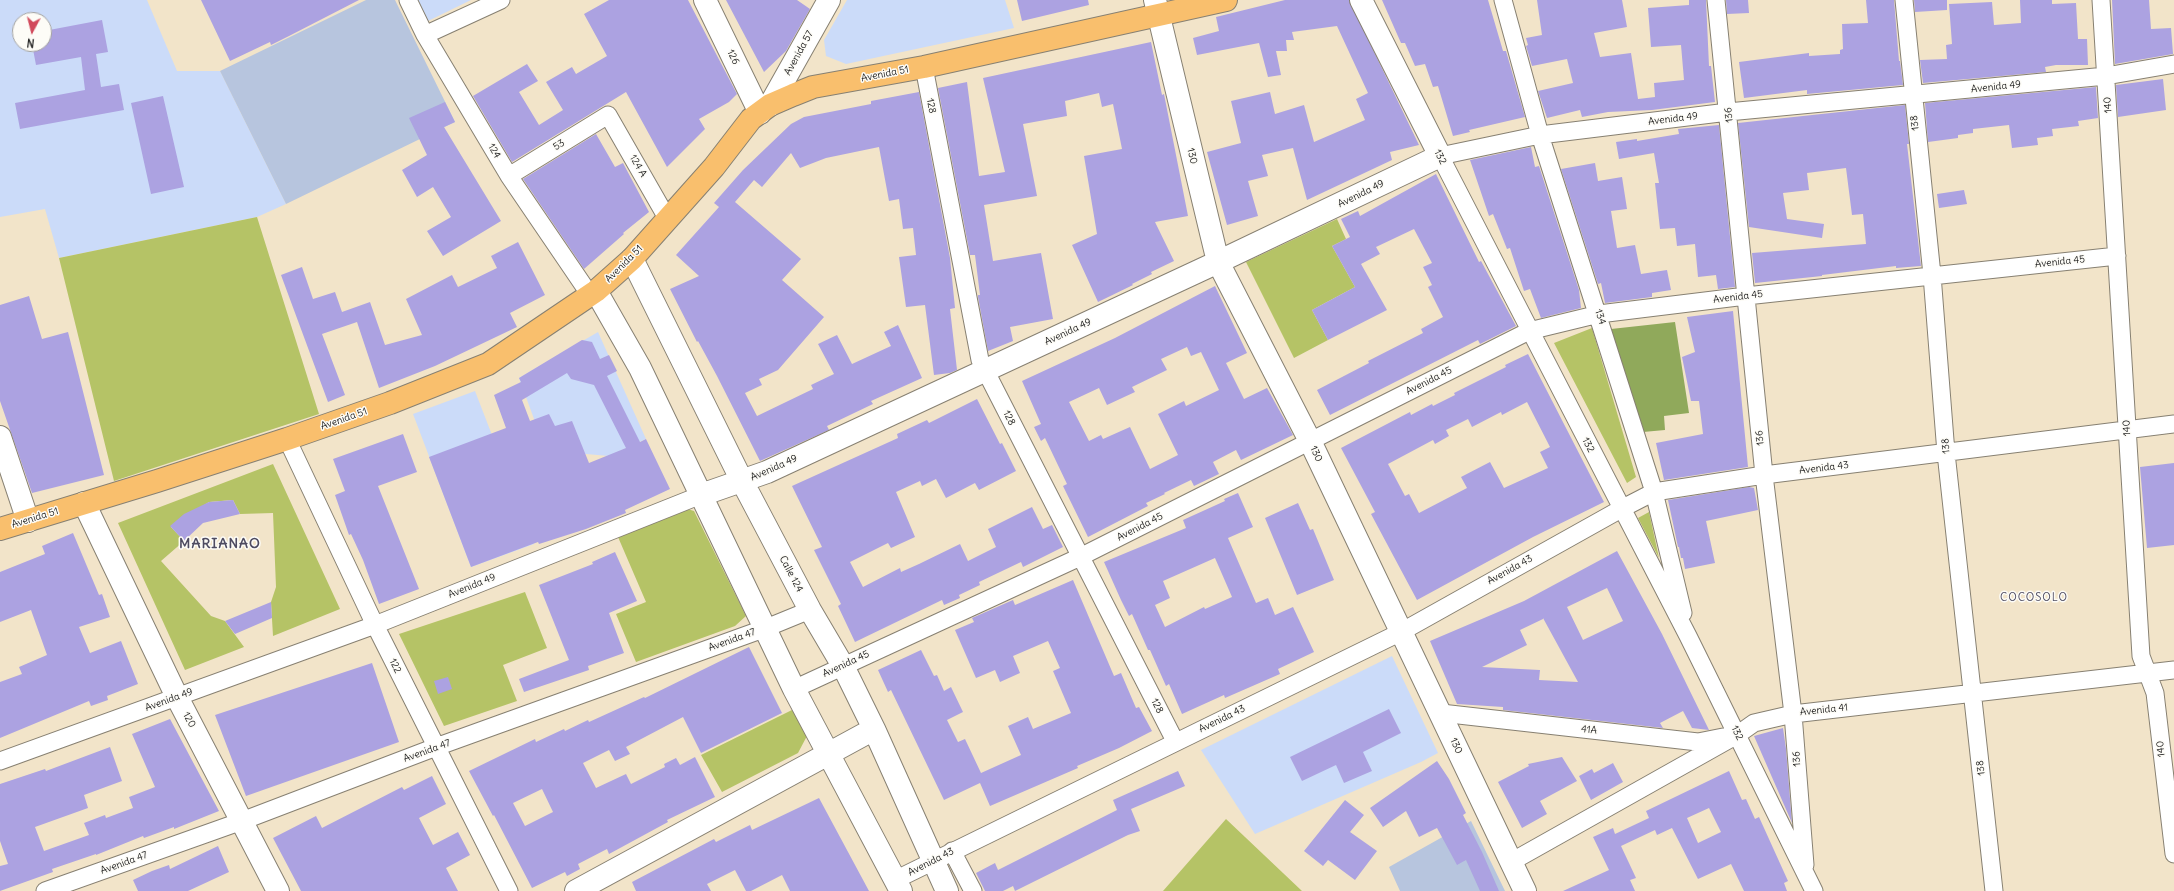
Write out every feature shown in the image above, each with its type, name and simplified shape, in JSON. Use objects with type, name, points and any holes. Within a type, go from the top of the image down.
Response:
[{"type":"main road","name":"Avenida 51","points":[[0,529],[287,439],[390,403],[488,364],[593,293],[632,259],[714,167],[752,119],[765,109],[813,87],[924,67],[1156,8],[1226,0]]},
{"type":"street","name":"124","points":[[408,0],[425,35],[509,176],[593,293]]},
{"type":"street","points":[[425,35],[501,0]]},
{"type":"street","name":"126","points":[[705,0],[765,109]]},
{"type":"street","name":"Avenida 57","points":[[765,109],[829,0]]},
{"type":"street","name":"132","points":[[1361,0],[1529,331],[1688,636],[1814,891]]},
{"type":"street","name":"134","points":[[1503,0],[1540,135],[1599,314],[1654,492],[1688,636]]},
{"type":"street","name":"136","points":[[1716,0],[1764,475],[1794,714],[1806,875]]},
{"type":"street","name":"138","points":[[1904,0],[1912,96],[1932,275],[1946,453],[1994,891]]},
{"type":"street","name":"140","points":[[2101,0],[2141,656],[2155,693],[2174,854]]},
{"type":"street","name":"130","points":[[1156,8],[1218,262],[1310,441],[1525,891]]},
{"type":"street","name":"Avenida 49","points":[[0,761],[375,625],[701,495],[742,481],[985,371],[1440,156],[1540,135],[1728,112],[1912,96],[2106,76],[2174,64]]},
{"type":"street","name":"128","points":[[924,67],[980,360],[1175,742]]},
{"type":"street","name":"53","points":[[509,176],[608,115]]},
{"type":"street","name":"124 A","points":[[608,115],[667,218]]},
{"type":"street","name":"Avenida 45","points":[[794,688],[1080,557],[1529,331],[1599,314],[1932,275],[2117,256]]},
{"type":"street","name":"Calle 124","points":[[632,259],[673,339],[742,481],[810,610],[843,666],[874,730],[946,891]]},
{"type":"street","points":[[593,293],[640,368],[794,688],[898,886]]},
{"type":"street","name":"Avenida 43","points":[[898,886],[932,861],[1401,632],[1621,508],[1654,492],[1764,475],[2174,424]]},
{"type":"street","points":[[0,437],[28,521]]},
{"type":"street","name":"122","points":[[287,439],[375,625],[509,891]]},
{"type":"street","name":"120","points":[[84,503],[177,697],[278,891]]},
{"type":"street","name":"Avenida 47","points":[[45,891],[242,821],[436,747],[766,628],[810,610]]},
{"type":"street","name":"Avenida 41","points":[[1511,862],[1737,735],[1754,723],[1794,714],[2174,670]]},
{"type":"street","name":"41A","points":[[1441,713],[1698,742],[1737,735]]},
{"type":"street","points":[[576,891],[874,730]]},
{"type":"street","points":[[952,851],[973,891]]},
{"type":"shaded area","points":[[0,0],[147,0],[177,71],[220,71],[286,204],[257,217],[59,258],[45,209],[0,217]]},
{"type":"shaded area","points":[[366,0],[395,0],[455,122],[286,204],[220,71]]},
{"type":"shaded area","points":[[416,0],[471,0],[426,22]]},
{"type":"shaded area","points":[[847,0],[1005,0],[1014,28],[846,64],[826,56],[824,40]]},
{"type":"shaded area","points":[[598,332],[646,439],[609,456],[586,454],[552,468],[519,378]]},
{"type":"shaded area","points":[[475,391],[534,544],[471,567],[413,414]]},
{"type":"shaded area","points":[[1392,656],[1438,753],[1421,762],[1255,834],[1201,750]]},
{"type":"shaded area","points":[[1471,821],[1505,891],[1400,891],[1389,867]]},
{"type":"green space","points":[[257,217],[319,414],[114,481],[59,258]]},
{"type":"green space","points":[[1337,219],[1346,239],[1332,246],[1355,287],[1312,310],[1328,340],[1294,358],[1246,262]]},
{"type":"green space","points":[[1675,322],[1689,413],[1664,416],[1665,430],[1643,432],[1611,329]]},
{"type":"green space","points":[[1592,328],[1636,477],[1627,483],[1554,343]]},
{"type":"green space","points":[[273,464],[340,609],[273,636],[271,602],[276,587],[273,513],[240,514],[233,500],[209,502],[171,527],[184,541],[161,561],[211,616],[225,621],[244,647],[185,670],[118,523]]},
{"type":"green space","points":[[684,508],[694,511],[746,616],[735,626],[636,662],[616,614],[646,602],[618,537]]},
{"type":"green space","points":[[1649,512],[1659,558],[1638,518]]},
{"type":"green space","points":[[525,592],[547,648],[503,665],[517,701],[444,726],[399,634]]},
{"type":"green space","points":[[796,708],[808,734],[798,753],[722,792],[701,755]]},
{"type":"green space","points":[[1226,819],[1302,891],[1163,891]]},
{"type":"building","points":[[201,0],[359,0],[271,45],[270,42],[230,61]]},
{"type":"building","points":[[609,0],[688,0],[737,94],[729,102],[699,119],[705,129],[667,167],[626,92],[512,162],[473,96],[527,64],[538,81],[519,92],[539,125],[563,110],[546,82],[572,67],[576,74],[607,56],[584,14]]},
{"type":"building","points":[[726,0],[797,0],[810,9],[786,51],[764,72]]},
{"type":"building","points":[[1017,0],[1088,0],[1089,5],[1022,21]]},
{"type":"building","points":[[1285,0],[1349,0],[1419,145],[1390,152],[1392,160],[1307,200],[1293,148],[1262,155],[1268,176],[1248,181],[1258,216],[1227,225],[1207,152],[1241,143],[1231,101],[1270,92],[1275,114],[1304,105],[1314,142],[1365,120],[1356,99],[1368,93],[1337,26],[1292,32],[1294,40],[1286,40],[1287,51],[1276,51],[1281,75],[1268,77],[1259,43],[1197,55],[1193,38],[1219,31],[1216,17]]},
{"type":"building","points":[[1382,0],[1488,0],[1503,51],[1506,51],[1525,117],[1469,130],[1470,132],[1453,136],[1438,86],[1433,87],[1425,64],[1415,66],[1405,43],[1401,43]]},
{"type":"building","points":[[1537,0],[1622,0],[1627,27],[1594,33],[1600,57],[1631,53],[1638,99],[1655,97],[1654,83],[1684,80],[1681,45],[1651,47],[1648,8],[1689,5],[1689,0],[1706,0],[1709,66],[1711,66],[1715,102],[1652,110],[1608,112],[1582,117],[1580,110],[1547,118],[1538,91],[1573,83],[1567,59],[1532,66],[1526,46],[1528,45],[1526,38],[1542,35]]},
{"type":"building","points":[[1726,0],[1748,0],[1749,13],[1727,14]]},
{"type":"building","points":[[1866,0],[1894,0],[1899,61],[1903,85],[1807,94],[1807,90],[1744,98],[1739,62],[1809,53],[1809,56],[1840,54],[1840,50],[1843,49],[1842,24],[1868,23]]},
{"type":"building","points":[[1914,0],[1947,0],[1947,10],[1915,12]]},
{"type":"building","points":[[2020,0],[2052,0],[2052,4],[2076,3],[2078,39],[2087,39],[2088,65],[2056,65],[2045,67],[2046,72],[1923,83],[1920,60],[1947,59],[1946,45],[1952,44],[1949,4],[1992,2],[1994,25],[2021,23]]},
{"type":"building","points":[[2112,0],[2149,0],[2151,29],[2171,28],[2173,54],[2115,64]]},
{"type":"building","points":[[102,20],[108,52],[96,54],[101,87],[119,84],[124,110],[20,129],[15,103],[85,90],[81,57],[36,65],[34,52],[52,52],[52,29]]},
{"type":"building","points":[[1151,42],[1162,95],[1164,94],[1188,216],[1155,222],[1174,261],[1151,272],[1152,274],[1132,284],[1133,285],[1098,302],[1072,245],[1097,234],[1084,156],[1122,149],[1113,104],[1102,107],[1099,93],[1065,101],[1067,116],[1023,124],[1037,196],[984,205],[993,261],[1041,253],[1053,319],[1010,327],[1013,341],[988,351],[978,297],[978,295],[980,295],[975,255],[970,255],[938,88],[967,82],[979,176],[1005,172],[983,78]]},
{"type":"building","points":[[2163,79],[2166,110],[2118,117],[2116,85]]},
{"type":"building","points":[[2096,87],[2098,118],[2078,121],[2079,126],[2052,129],[2053,136],[2037,138],[2038,145],[2012,148],[2009,125],[1973,129],[1973,133],[1958,135],[1958,138],[1928,142],[1925,103]]},
{"type":"building","points":[[919,92],[950,258],[955,308],[950,309],[957,370],[950,373],[934,375],[925,305],[906,307],[899,257],[916,255],[913,228],[903,229],[899,199],[889,201],[879,147],[826,158],[800,168],[791,153],[762,187],[754,180],[735,202],[801,259],[782,280],[824,317],[778,370],[759,379],[762,385],[745,393],[757,416],[813,389],[811,385],[834,374],[818,344],[837,335],[852,364],[891,346],[884,332],[898,325],[922,378],[871,401],[873,404],[827,426],[829,430],[760,461],[717,376],[698,341],[697,342],[670,289],[699,276],[676,255],[719,207],[714,203],[743,170],[791,124],[804,117],[871,104],[871,101]]},
{"type":"building","points":[[163,96],[184,187],[151,194],[131,103]]},
{"type":"building","points":[[445,102],[455,122],[444,127],[501,221],[443,256],[427,231],[451,217],[433,187],[417,197],[402,170],[427,155],[409,118]]},
{"type":"building","points":[[1905,105],[1909,144],[1907,144],[1921,266],[1896,268],[1896,266],[1755,283],[1752,253],[1866,244],[1863,214],[1852,215],[1846,168],[1807,173],[1809,190],[1783,193],[1787,219],[1824,224],[1822,238],[1749,227],[1738,123]]},
{"type":"building","points":[[1719,125],[1735,287],[1718,289],[1716,275],[1698,277],[1695,244],[1677,246],[1675,228],[1660,229],[1655,183],[1659,183],[1654,153],[1619,159],[1616,142],[1637,139],[1637,141],[1679,134],[1678,129]]},
{"type":"building","points":[[596,134],[615,167],[623,163],[649,212],[623,233],[624,234],[584,269],[523,179]]},
{"type":"building","points":[[1531,147],[1535,167],[1539,166],[1579,290],[1581,308],[1541,318],[1530,289],[1524,291],[1510,248],[1507,249],[1493,214],[1489,216],[1470,160]]},
{"type":"building","points":[[1595,163],[1598,181],[1622,177],[1627,209],[1611,211],[1617,248],[1635,245],[1641,274],[1667,270],[1671,290],[1652,293],[1652,297],[1605,303],[1601,283],[1598,284],[1561,169]]},
{"type":"building","points":[[1436,174],[1479,262],[1481,261],[1516,326],[1480,344],[1478,340],[1330,415],[1317,390],[1369,363],[1368,361],[1423,333],[1421,329],[1443,317],[1428,287],[1432,285],[1423,267],[1432,263],[1414,229],[1376,247],[1380,254],[1361,264],[1387,310],[1328,340],[1312,310],[1355,287],[1332,246],[1350,237],[1341,219],[1358,211],[1360,216]]},
{"type":"building","points":[[1964,190],[1967,204],[1939,208],[1937,194]]},
{"type":"building","points":[[518,242],[545,295],[510,313],[517,327],[435,366],[379,388],[357,322],[322,334],[345,395],[328,402],[281,275],[302,267],[313,299],[335,292],[342,312],[370,302],[385,345],[422,335],[406,299],[452,275],[458,287],[497,268],[491,256]]},
{"type":"building","points":[[1215,286],[1247,353],[1226,363],[1244,399],[1267,388],[1293,435],[1241,460],[1236,450],[1213,462],[1219,474],[1194,486],[1191,480],[1146,503],[1148,506],[1088,537],[1063,486],[1067,484],[1045,438],[1041,441],[1034,427],[1041,424],[1022,381],[1115,338]],"holes":[[[1187,347],[1191,356],[1201,352],[1219,390],[1186,406],[1184,401],[1158,414],[1178,455],[1150,469],[1130,427],[1103,439],[1101,435],[1089,441],[1069,402],[1099,388],[1107,405],[1135,392],[1132,387],[1167,370],[1161,359]]]},
{"type":"building","points":[[29,296],[42,339],[68,332],[104,475],[32,493],[0,401],[0,305]]},
{"type":"building","points":[[1733,311],[1748,467],[1664,480],[1656,443],[1703,434],[1699,401],[1691,401],[1682,357],[1695,352],[1687,317]]},
{"type":"building","points":[[582,340],[592,342],[600,359],[609,355],[617,371],[607,376],[640,442],[646,439],[670,489],[625,510],[626,513],[586,529],[539,544],[538,542],[471,567],[429,457],[506,428],[494,395],[521,382],[519,378]],"holes":[[[567,373],[571,379],[594,385],[626,448],[589,463],[572,421],[555,426],[549,414],[530,421],[522,400]]]},
{"type":"building","points":[[1528,354],[1604,502],[1533,537],[1417,600],[1371,514],[1375,512],[1341,448],[1410,412],[1411,415],[1432,404],[1433,406],[1455,395],[1454,393],[1506,367],[1505,365]],"holes":[[[1527,402],[1550,447],[1540,452],[1548,468],[1504,488],[1490,462],[1461,477],[1467,488],[1419,513],[1409,494],[1405,496],[1388,464],[1433,440],[1435,444],[1449,436],[1446,430],[1468,419],[1472,427],[1501,412],[1502,415]]]},
{"type":"building","points":[[977,399],[1000,444],[1002,443],[1016,471],[979,490],[975,483],[946,498],[936,479],[922,486],[920,481],[896,492],[915,537],[891,548],[888,543],[850,562],[863,587],[900,568],[901,572],[960,544],[968,561],[996,547],[988,529],[1032,507],[1043,529],[1052,525],[1063,547],[1023,567],[1021,562],[979,582],[980,585],[959,595],[960,598],[944,605],[942,600],[855,642],[838,606],[841,604],[814,550],[822,547],[792,486],[898,438],[897,434],[927,420],[929,423]]},
{"type":"building","points":[[403,434],[417,472],[378,486],[419,589],[379,604],[363,560],[351,534],[349,535],[335,495],[345,491],[333,459]]},
{"type":"building","points":[[2174,463],[2174,545],[2147,548],[2140,467]]},
{"type":"building","points":[[1749,487],[1754,488],[1758,510],[1706,521],[1715,563],[1685,569],[1683,558],[1681,558],[1678,547],[1668,500]]},
{"type":"building","points":[[1238,493],[1253,527],[1228,538],[1256,603],[1268,598],[1275,615],[1293,607],[1314,652],[1278,669],[1280,674],[1225,698],[1224,695],[1182,714],[1169,684],[1166,686],[1150,650],[1148,650],[1132,614],[1129,616],[1104,562],[1186,528],[1183,520],[1225,501],[1224,499]],"holes":[[[1215,558],[1232,597],[1205,609],[1204,607],[1165,627],[1155,605],[1170,598],[1163,581]]]},
{"type":"building","points":[[233,500],[240,514],[203,523],[184,541],[170,526],[184,514],[209,502]]},
{"type":"building","points":[[1298,503],[1310,530],[1313,529],[1334,580],[1297,595],[1265,518]]},
{"type":"building","points":[[73,533],[99,595],[102,594],[110,617],[79,627],[90,653],[121,641],[138,684],[107,696],[108,700],[91,706],[89,701],[0,738],[0,682],[22,674],[19,667],[47,655],[31,610],[0,622],[0,572],[45,554],[42,546]]},
{"type":"building","points":[[1617,551],[1662,634],[1709,730],[1692,728],[1683,711],[1660,723],[1663,728],[1503,710],[1503,707],[1457,704],[1430,641],[1524,601]],"holes":[[[1607,588],[1623,621],[1583,640],[1567,607]],[[1543,618],[1578,682],[1539,680],[1540,670],[1482,667],[1527,645],[1520,630]]]},
{"type":"building","points":[[615,552],[637,601],[609,613],[624,653],[588,666],[589,670],[524,692],[519,679],[569,660],[539,585],[593,564],[592,562]]},
{"type":"building","points":[[1073,580],[1114,676],[1121,673],[1136,708],[1139,707],[1152,731],[1119,748],[1077,766],[1078,768],[990,806],[980,783],[944,800],[891,690],[888,692],[878,670],[921,650],[934,676],[937,675],[944,691],[951,687],[963,712],[947,720],[958,742],[965,739],[981,773],[1021,755],[1008,726],[1028,717],[1033,729],[1071,713],[1053,671],[1060,668],[1048,641],[1013,656],[1020,673],[1000,682],[995,670],[976,678],[955,630],[974,622],[972,618],[1013,600],[1015,605]]},
{"type":"building","points":[[271,602],[272,618],[235,634],[225,621]]},
{"type":"building","points":[[749,647],[782,713],[701,753],[683,717],[626,747],[630,754],[615,761],[609,750],[583,763],[596,788],[626,774],[631,784],[665,767],[664,764],[676,758],[680,765],[695,757],[715,797],[667,820],[668,822],[609,854],[607,849],[578,864],[580,869],[567,876],[565,872],[532,888],[469,771],[535,739],[536,742],[564,729],[565,731],[588,720],[589,722],[644,697],[645,698]],"holes":[[[542,789],[553,812],[525,826],[513,803]]]},
{"type":"building","points":[[372,663],[399,742],[246,796],[215,715]]},
{"type":"building","points":[[448,677],[452,689],[438,694],[434,681]]},
{"type":"building","points":[[1389,709],[1401,733],[1363,752],[1372,771],[1344,783],[1336,765],[1302,781],[1290,757]]},
{"type":"building","points":[[170,719],[219,811],[174,829],[174,827],[144,838],[143,836],[96,855],[52,869],[53,872],[0,891],[0,866],[8,864],[0,841],[0,784],[45,769],[46,771],[110,747],[122,781],[84,795],[88,808],[35,827],[44,851],[89,835],[84,823],[105,815],[106,818],[133,808],[129,797],[155,787],[132,734]]},
{"type":"building","points":[[1783,728],[1786,749],[1792,823],[1754,736]]},
{"type":"building","points":[[1562,757],[1577,781],[1540,801],[1547,814],[1522,828],[1498,782],[1529,766],[1528,764]]},
{"type":"building","points":[[1437,761],[1449,779],[1466,813],[1463,815],[1482,852],[1499,891],[1480,891],[1466,860],[1457,865],[1437,828],[1419,837],[1406,811],[1383,827],[1370,808]]},
{"type":"building","points":[[1613,763],[1623,782],[1591,800],[1579,776],[1592,769],[1594,773]]},
{"type":"building","points":[[1178,771],[1185,786],[1131,809],[1140,831],[1128,835],[1015,891],[1013,886],[1003,891],[985,891],[976,873],[995,863],[998,870],[1117,810],[1113,800]]},
{"type":"building","points":[[1729,771],[1742,800],[1746,799],[1755,819],[1759,817],[1788,881],[1784,883],[1787,891],[1744,891],[1731,864],[1698,879],[1672,828],[1657,835],[1655,830],[1621,846],[1636,878],[1630,880],[1635,891],[1563,891],[1609,870],[1593,837],[1613,828],[1615,834],[1649,818],[1646,811]],"holes":[[[1709,808],[1721,832],[1698,843],[1687,818]]]},
{"type":"building","points":[[432,776],[446,804],[419,818],[433,845],[458,832],[470,855],[446,868],[458,891],[301,891],[273,838],[316,816],[322,828],[402,787],[404,790]]},
{"type":"building","points":[[819,798],[869,891],[790,891],[782,875],[751,891],[746,891],[735,870],[707,884],[711,891],[636,891],[632,882],[714,839],[716,842],[750,825],[752,830]]},
{"type":"building","points":[[1345,800],[1364,815],[1350,832],[1377,851],[1355,880],[1328,860],[1323,866],[1304,851]]},
{"type":"building","points":[[218,846],[229,872],[188,891],[138,891],[133,880],[169,865],[170,869]]},
{"type":"district","name":"MARIANAO","points":[[220,544]]},
{"type":"district","name":"COCOSOLO","points":[[2034,598]]}]
